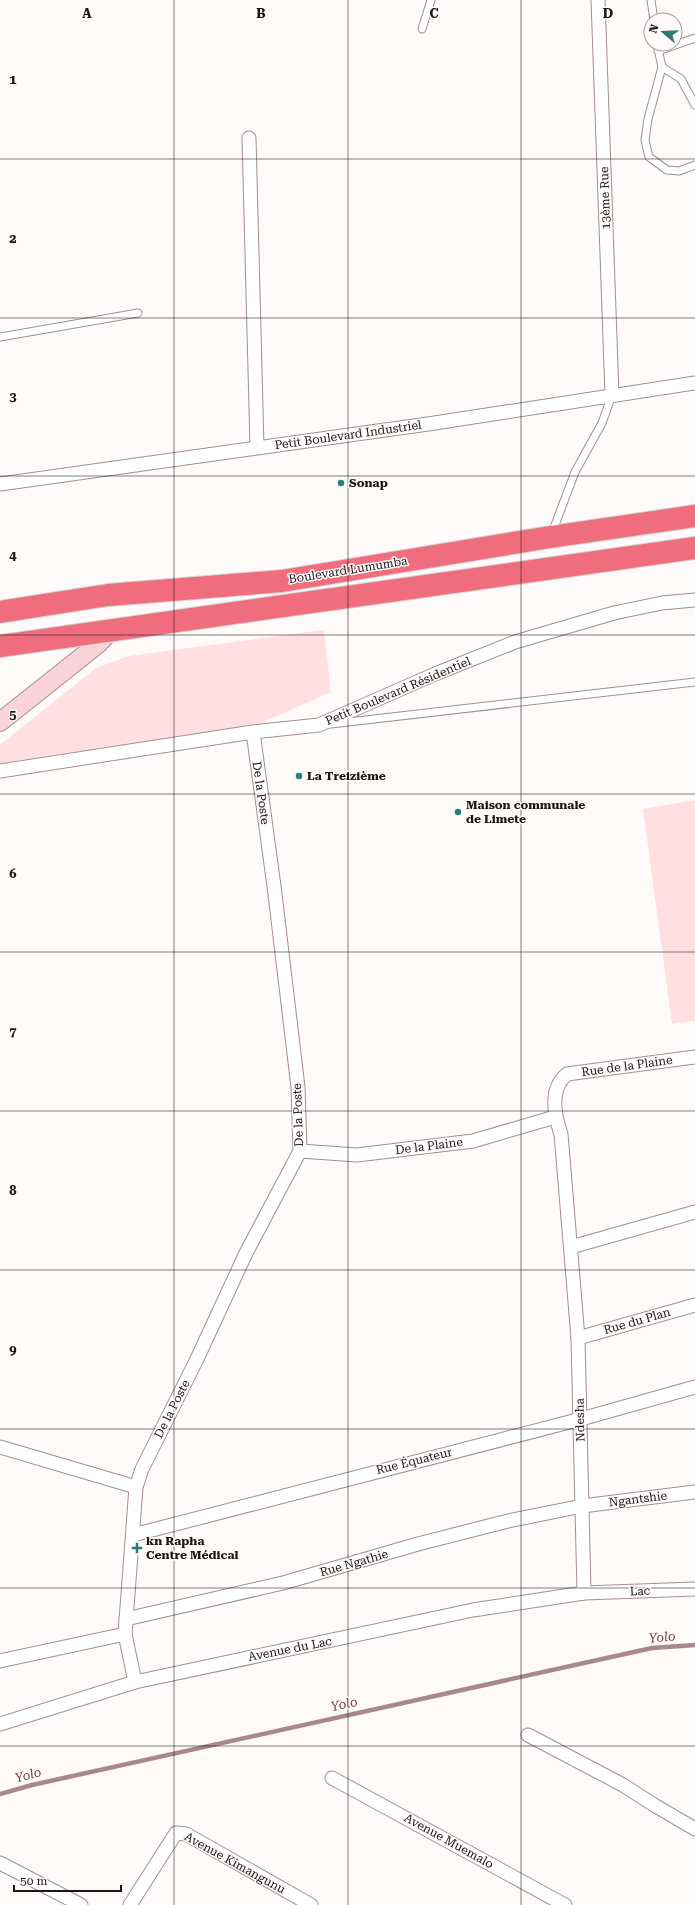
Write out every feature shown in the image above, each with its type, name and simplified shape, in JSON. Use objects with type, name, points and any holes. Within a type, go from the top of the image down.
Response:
[{"type":"highway","name":"Boulevard Lumumba","points":[[0,612],[108,595],[282,581],[550,537],[695,516]]},
{"type":"highway","name":"Boulevard Lumumba","points":[[0,646],[109,632],[695,548]]},
{"type":"street","name":"13ème Rue","points":[[598,0],[612,395]]},
{"type":"street","points":[[249,138],[257,447]]},
{"type":"street","name":"Petit Boulevard Industriel","points":[[0,484],[428,424],[695,383]]},
{"type":"street","name":"Petit Boulevard Résidentiel","points":[[0,771],[253,732],[319,726],[435,674],[515,642],[614,613],[662,604],[695,600]]},
{"type":"street","points":[[0,722],[98,644],[109,632]]},
{"type":"street","name":"De la Poste","points":[[135,1682],[125,1634],[136,1487],[142,1469],[197,1360],[246,1253],[300,1151],[298,1087],[274,886],[253,732]]},
{"type":"street","name":"Rue de la Plaine","points":[[560,1080],[568,1074],[695,1057]]},
{"type":"street","name":"Ndesha","points":[[560,1080],[556,1090],[555,1117],[561,1134],[578,1338],[584,1593]]},
{"type":"street","name":"De la Plaine","points":[[300,1151],[357,1155],[473,1141],[555,1117]]},
{"type":"street","points":[[571,1247],[695,1212]]},
{"type":"street","name":"Rue du Plan","points":[[578,1338],[695,1305]]},
{"type":"street","name":"Rue Équateur","points":[[132,1535],[581,1419],[695,1387]]},
{"type":"street","points":[[0,1447],[136,1487]]},
{"type":"street","name":"Ngantshie","points":[[582,1506],[695,1492]]},
{"type":"street","name":"Rue Ngathie","points":[[126,1620],[284,1583],[418,1544],[508,1521],[582,1506]]},
{"type":"street","name":"Lac","points":[[584,1593],[695,1589]]},
{"type":"street","name":"Avenue du Lac","points":[[0,1724],[135,1682],[473,1610],[584,1593]]},
{"type":"street","points":[[0,1661],[125,1634]]},
{"type":"street","points":[[528,1735],[623,1785],[695,1829]]},
{"type":"street","name":"Avenue Muemalo","points":[[332,1778],[564,1905]]},
{"type":"street","name":"Avenue Kimangunu","points":[[130,1905],[176,1834],[180,1832],[311,1905]]},
{"type":"street","points":[[0,1863],[81,1905]]},
{"type":"lane","points":[[422,29],[431,0]]},
{"type":"lane","points":[[651,0],[653,12]]},
{"type":"lane","points":[[683,41],[695,38]]},
{"type":"lane","points":[[659,52],[662,67],[648,119],[645,140],[649,157],[667,170],[679,171],[695,165]]},
{"type":"lane","points":[[662,67],[680,79],[695,105]]},
{"type":"lane","points":[[0,337],[138,313]]},
{"type":"lane","points":[[550,537],[575,472],[602,423],[612,395]]},
{"type":"lane","points":[[319,726],[695,682]]},
{"type":"shaded area","points":[[324,630],[331,692],[261,723],[0,767],[0,745],[96,668],[129,656]]},
{"type":"shaded area","points":[[695,800],[695,1021],[672,1024],[643,809]]},
{"type":"waterway","name":"Yolo","points":[[0,1794],[32,1785],[652,1648],[695,1645]]},
{"type":"place","name":"Sonap","points":[[341,483]]},
{"type":"place","name":"La Treizième","points":[[299,776]]},
{"type":"place","name":"Maison communale de Limete","points":[[458,812]]},
{"type":"place","name":"kn Rapha Centre Médical","points":[[137,1548]]}]
